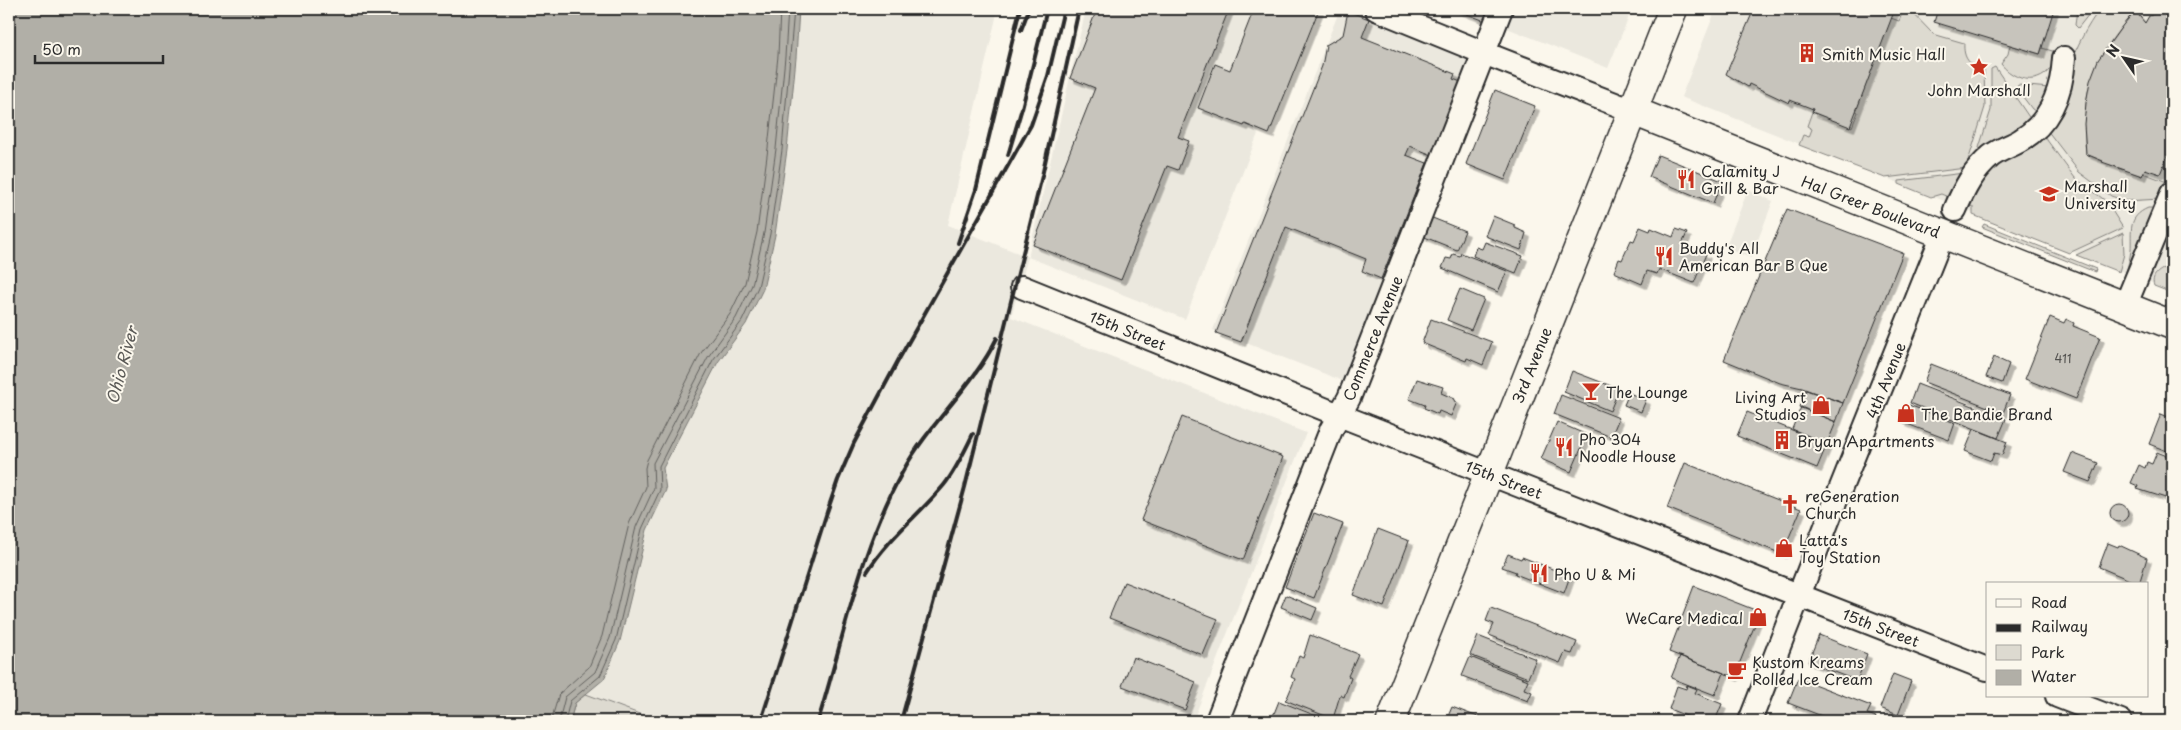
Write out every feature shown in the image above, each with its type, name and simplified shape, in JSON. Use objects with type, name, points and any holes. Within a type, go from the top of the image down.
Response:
[{"type":"main road","name":"3rd Avenue","points":[[1391,721],[1673,9]]},
{"type":"main road","name":"Hal Greer Boulevard","points":[[1633,110],[2172,325]]},
{"type":"street","name":"Hal Greer Boulevard","points":[[1376,9],[1633,110]]},
{"type":"street","name":"Commerce Avenue","points":[[1216,721],[1330,430],[1349,398],[1501,9]]},
{"type":"street","points":[[1955,210],[1968,181],[1981,165],[1992,156],[2024,139],[2046,118],[2060,89],[2064,58]]},
{"type":"street","points":[[2125,306],[2172,193]]},
{"type":"street","name":"4th Avenue","points":[[1750,721],[1943,234]]},
{"type":"street","name":"15th Street","points":[[1022,287],[1339,415],[1986,669]]},
{"type":"street","points":[[2062,698],[2121,721]]},
{"type":"shaded area","points":[[799,9],[998,9],[948,225],[1028,257],[1011,317],[1306,433],[1193,721],[658,721],[586,694],[604,679],[620,641],[647,530],[666,490],[663,468],[718,362],[746,324],[763,289],[775,235],[787,150]]},
{"type":"shaded area","points":[[1086,9],[1307,9],[1185,319],[1028,257]]},
{"type":"shaded area","points":[[1340,9],[1467,58],[1469,62],[1343,381],[1213,330]]},
{"type":"shaded area","points":[[1515,9],[1632,9],[1608,68],[1507,28]]},
{"type":"shaded area","name":"Marshall University","points":[[1716,9],[2172,9],[2172,291],[1681,97]]},
{"type":"shaded area","points":[[1748,190],[1773,201],[1751,258],[1725,248]]},
{"type":"green space","points":[[1904,9],[1909,9],[1933,34],[1964,43],[1968,60],[1974,66],[1984,69],[1985,107],[1966,168],[1885,178],[1799,145],[1803,135],[1809,137],[1812,129],[1807,126],[1812,112],[1852,127],[1858,112],[1856,111],[1891,18],[1899,21]]},
{"type":"green space","points":[[2077,9],[2093,9],[2078,28],[2075,25]]},
{"type":"green space","points":[[2100,9],[2129,9],[2135,11],[2109,44],[2092,76],[2085,112],[2086,154],[2123,170],[2142,176],[2143,173],[2167,182],[2160,199],[2126,201],[2111,196],[2079,172],[2047,130],[2075,52]]},
{"type":"green space","points":[[2010,45],[2040,54],[2042,48],[2056,52],[2053,63],[2048,71],[2034,79],[2025,79],[2017,76],[2001,64],[2008,54]]},
{"type":"green space","points":[[1995,67],[2033,123],[1977,154],[1991,110],[1991,69]]},
{"type":"green space","points":[[2018,85],[2049,88],[2038,113],[2032,109],[2017,89]]},
{"type":"green space","points":[[2044,136],[2075,178],[2106,201],[2123,228],[2069,253],[1973,215],[1973,207],[1964,203],[1980,175]]},
{"type":"green space","points":[[1964,173],[1953,199],[1941,194],[1931,197],[1899,184],[1899,181]]},
{"type":"green space","points":[[2148,208],[2157,208],[2130,276],[2125,274],[2131,253],[2132,225],[2137,216]]},
{"type":"green space","points":[[1984,224],[2096,269],[2095,272],[1982,227]]},
{"type":"green space","points":[[2123,233],[2124,254],[2119,272],[2076,255]]},
{"type":"green space","points":[[2172,264],[2172,293],[2154,286],[2153,282],[2158,272]]},
{"type":"green space","points":[[586,694],[658,721],[570,721],[575,703]]},
{"type":"water","name":"Ohio River","points":[[9,9],[799,9],[787,150],[775,235],[763,289],[746,324],[718,362],[663,468],[666,490],[647,530],[620,641],[604,679],[575,703],[570,721],[9,721]]},
{"type":"building","points":[[1097,9],[1229,9],[1178,137],[1189,141],[1178,170],[1167,166],[1121,280],[1033,245],[1095,88],[1070,78]]},
{"type":"building","points":[[1254,9],[1319,9],[1269,134],[1198,108],[1215,64],[1230,70]]},
{"type":"building","points":[[1454,9],[1489,9],[1485,21]]},
{"type":"building","name":"Smith Music Hall","points":[[1754,9],[1895,9],[1850,127],[1812,112],[1813,109],[1790,100],[1789,103],[1749,84],[1748,87],[1726,74]]},
{"type":"building","points":[[1938,9],[2054,9],[2040,54],[1934,22]]},
{"type":"building","points":[[2163,10],[2172,12],[2172,151],[2170,150],[2160,174],[2145,169],[2142,176],[2102,162],[2086,154],[2084,124],[2086,103],[2090,81],[2098,60],[2123,25],[2135,11],[2145,23],[2149,16]]},
{"type":"building","points":[[1348,11],[1369,19],[1362,37],[1455,74],[1453,79],[1461,82],[1432,155],[1410,146],[1406,155],[1427,163],[1381,279],[1362,271],[1366,259],[1286,227],[1241,342],[1216,333],[1322,66],[1326,45],[1343,35]]},
{"type":"building","points":[[1495,90],[1535,106],[1505,180],[1466,164]]},
{"type":"building","name":"Calamity J Grill & Bar","points":[[1658,155],[1722,181],[1713,203],[1649,177]]},
{"type":"building","points":[[1787,209],[1903,253],[1843,403],[1802,388],[1780,383],[1724,360]]},
{"type":"building","points":[[1493,216],[1515,225],[1515,228],[1526,233],[1521,250],[1485,236]]},
{"type":"building","points":[[1430,217],[1465,231],[1457,250],[1422,236]]},
{"type":"building","name":"Buddy's All American Bar B Que","points":[[1640,227],[1650,231],[1651,228],[1673,237],[1676,229],[1687,233],[1682,244],[1706,254],[1694,283],[1659,269],[1657,274],[1647,271],[1642,284],[1614,272],[1619,259],[1622,260],[1631,240],[1634,241]]},
{"type":"building","points":[[1485,242],[1523,256],[1516,273],[1473,256],[1476,247],[1482,249]]},
{"type":"building","points":[[1461,253],[1507,271],[1498,292],[1442,268],[1446,258],[1451,259],[1453,254],[1460,256]]},
{"type":"building","points":[[1460,289],[1484,299],[1471,330],[1447,320]]},
{"type":"building","points":[[2050,317],[2064,323],[2066,319],[2074,323],[2073,326],[2100,337],[2076,399],[2025,379]]},
{"type":"building","points":[[1431,319],[1492,342],[1483,365],[1467,358],[1466,361],[1422,343]]},
{"type":"building","points":[[1994,357],[2009,364],[2002,383],[1986,377]]},
{"type":"building","points":[[1931,364],[2010,395],[2003,413],[1924,382]]},
{"type":"building","name":"The Lounge","points":[[1572,371],[1619,389],[1610,411],[1564,392]]},
{"type":"building","points":[[1417,379],[1443,387],[1441,393],[1455,399],[1454,401],[1457,402],[1451,416],[1439,411],[1438,414],[1424,408],[1425,405],[1409,399]]},
{"type":"building","points":[[1917,384],[2006,419],[1998,438],[1910,403]]},
{"type":"building","name":"Living Art Studios","points":[[1806,390],[1843,403],[1836,422],[1799,407]]},
{"type":"building","points":[[1629,393],[1646,400],[1641,412],[1624,405]]},
{"type":"building","points":[[1561,395],[1619,418],[1611,437],[1554,414]]},
{"type":"building","points":[[1909,405],[1955,423],[1949,440],[1902,422]]},
{"type":"building","points":[[1801,407],[1836,422],[1827,444],[1792,429]]},
{"type":"building","name":"Bryan Apartments","points":[[1747,412],[1827,444],[1817,468],[1737,436]]},
{"type":"building","points":[[2161,414],[2171,418],[2172,416],[2172,453],[2149,444]]},
{"type":"building","points":[[1182,417],[1283,457],[1243,560],[1141,520]]},
{"type":"building","name":"Pho 304 Noodle House","points":[[1557,422],[1587,435],[1571,472],[1541,459]]},
{"type":"building","points":[[1974,429],[2007,442],[2002,455],[1994,453],[1991,461],[1965,451]]},
{"type":"building","points":[[2157,452],[2172,458],[2172,500],[2137,489],[2138,486],[2131,483],[2139,465],[2145,468],[2147,462],[2152,464]]},
{"type":"building","points":[[2072,453],[2098,463],[2090,482],[2064,472]]},
{"type":"building","points":[[1685,463],[1801,509],[1782,554],[1667,508]]},
{"type":"building","points":[[2119,504],[2125,507],[2128,513],[2125,519],[2119,522],[2113,519],[2110,513],[2113,507]]},
{"type":"building","points":[[1314,513],[1343,524],[1314,598],[1285,587]]},
{"type":"building","points":[[1378,529],[1409,541],[1384,607],[1353,595]]},
{"type":"building","points":[[2108,543],[2118,547],[2119,545],[2147,558],[2140,582],[2134,582],[2099,567]]},
{"type":"building","name":"Pho U & Mi","points":[[1508,554],[1521,559],[1522,557],[1570,576],[1564,593],[1502,567]]},
{"type":"building","points":[[1124,582],[1218,619],[1203,655],[1109,618]]},
{"type":"building","points":[[1694,586],[1760,612],[1734,677],[1669,652]]},
{"type":"building","points":[[1286,595],[1317,608],[1312,620],[1281,607]]},
{"type":"building","points":[[1491,608],[1577,642],[1572,654],[1565,652],[1560,663],[1489,635],[1494,624],[1486,621]]},
{"type":"building","points":[[1310,635],[1358,654],[1348,676],[1351,678],[1344,697],[1340,695],[1333,719],[1285,700],[1295,679],[1291,677],[1299,656],[1303,658]]},
{"type":"building","points":[[1819,635],[1867,654],[1857,681],[1808,662]]},
{"type":"building","points":[[1478,636],[1536,659],[1528,678],[1470,655]]},
{"type":"building","points":[[1680,656],[1724,673],[1715,695],[1671,678]]},
{"type":"building","points":[[1133,657],[1196,682],[1185,710],[1122,686]]},
{"type":"building","points":[[1470,657],[1528,680],[1524,689],[1532,692],[1528,701],[1462,676]]},
{"type":"building","points":[[1893,674],[1911,681],[1898,715],[1880,708]]},
{"type":"building","points":[[1798,678],[1871,706],[1867,714],[1876,717],[1874,721],[1835,721],[1788,703]]},
{"type":"building","points":[[1687,685],[1697,689],[1695,693],[1722,704],[1715,721],[1699,721],[1669,709],[1677,686],[1686,689]]},
{"type":"building","points":[[1279,701],[1329,721],[1271,721]]},
{"type":"building","points":[[1452,707],[1483,719],[1482,721],[1446,721]]},
{"type":"railway","points":[[958,243],[976,190],[1020,9]]},
{"type":"railway","points":[[1021,30],[1029,9]]},
{"type":"railway","points":[[1008,155],[1047,9]]},
{"type":"railway","points":[[761,721],[838,480],[854,443],[899,359],[1031,125],[1048,76],[1064,9]]},
{"type":"railway","points":[[901,721],[965,487],[1042,176],[1079,9]]},
{"type":"railway","points":[[818,721],[864,562],[888,500],[903,471],[925,437],[976,373],[997,338]]},
{"type":"railway","points":[[867,572],[884,548],[944,485],[956,467],[973,434]]},
{"type":"place","name":"Smith Music Hall","points":[[1807,53]]},
{"type":"place","name":"John Marshall","points":[[1979,67]]},
{"type":"place","name":"Calamity J Grill & Bar","points":[[1686,179]]},
{"type":"place","name":"Marshall University","points":[[2049,194]]},
{"type":"place","name":"Buddy's All American Bar B Que","points":[[1664,256]]},
{"type":"place","name":"The Lounge","points":[[1591,391]]},
{"type":"place","name":"Living Art Studios","points":[[1821,405]]},
{"type":"place","name":"The Bandie Brand","points":[[1906,413]]},
{"type":"place","name":"Bryan Apartments","points":[[1782,440]]},
{"type":"place","name":"Pho 304 Noodle House","points":[[1564,447]]},
{"type":"place","name":"reGeneration Church","points":[[1790,504]]},
{"type":"place","name":"Latta's Toy Station","points":[[1784,548]]},
{"type":"place","name":"Pho U & Mi","points":[[1539,573]]},
{"type":"place","name":"WeCare Medical","points":[[1758,617]]},
{"type":"place","name":"Kustom Kreams Rolled Ice Cream","points":[[1737,670]]}]
